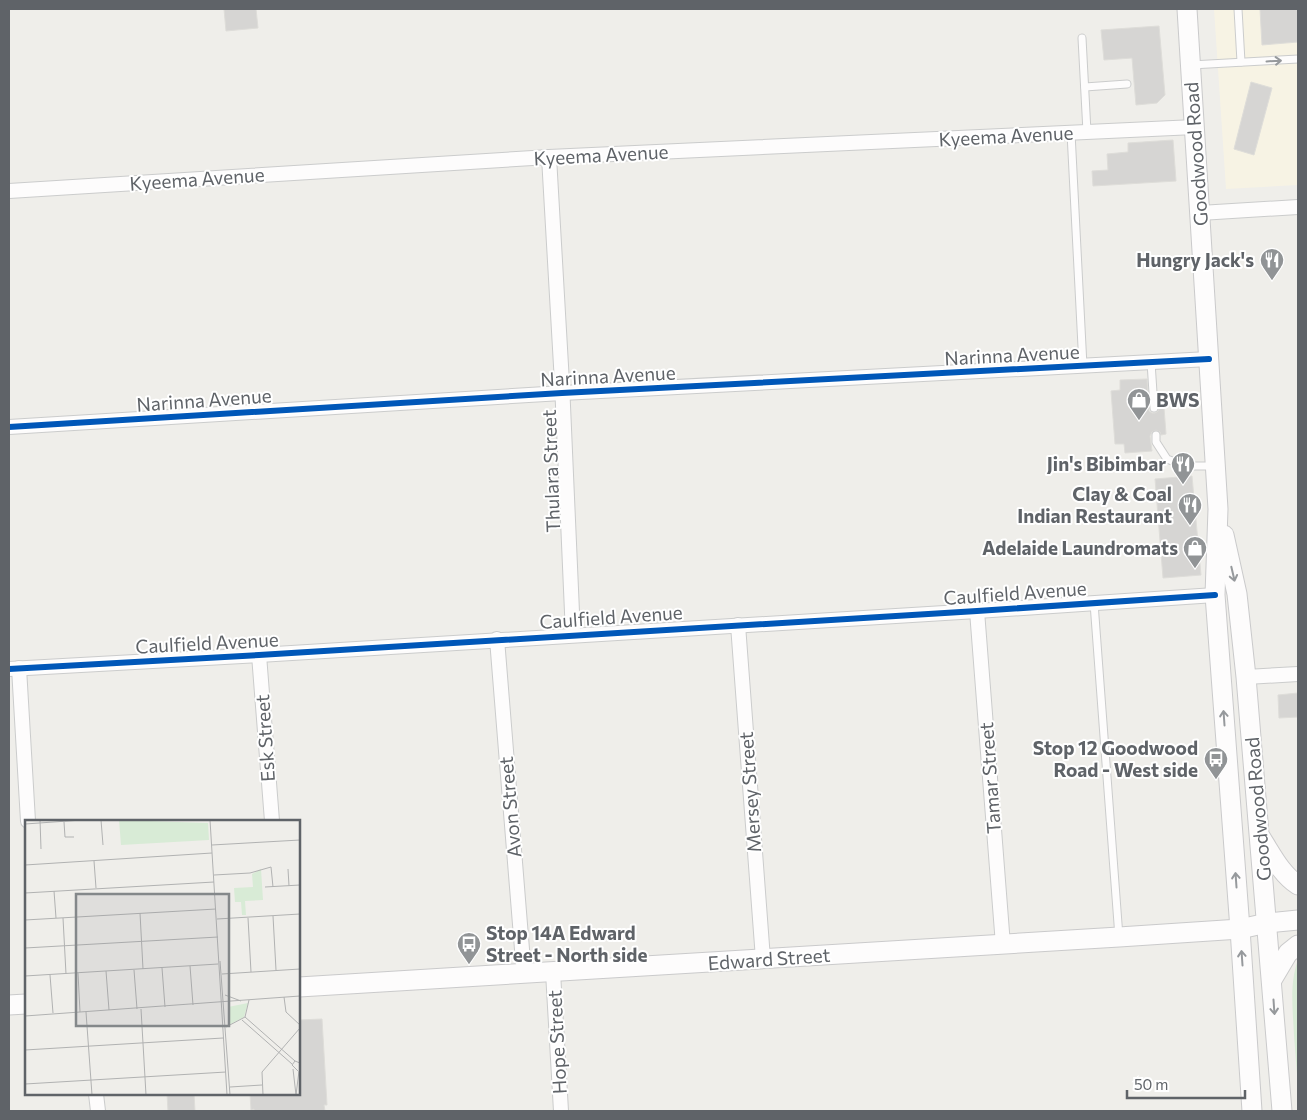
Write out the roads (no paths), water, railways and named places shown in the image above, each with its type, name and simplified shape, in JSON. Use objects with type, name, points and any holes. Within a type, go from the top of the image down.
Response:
[{"type":"main road","name":"Goodwood Road","points":[[1187,9],[1216,466],[1218,509],[1215,595],[1252,1111]]},
{"type":"main road","name":"Goodwood Road","points":[[1218,509],[1237,594],[1246,677],[1282,1111]]},
{"type":"main road","points":[[1260,837],[1281,870],[1298,885]]},
{"type":"main road","name":"Edward Street","points":[[300,987],[1119,938],[1240,929],[1267,923],[1298,920]]},
{"type":"main road","points":[[1272,980],[1282,961],[1298,945]]},
{"type":"main road","points":[[9,1005],[25,1004]]},
{"type":"street","name":"Kyeema Avenue","points":[[9,191],[550,157],[1195,127]]},
{"type":"street","name":"Thulara Street","points":[[550,157],[573,635]]},
{"type":"street","points":[[1200,213],[1298,207]]},
{"type":"street","name":"Narinna Avenue","points":[[9,427],[562,393],[1209,359]]},
{"type":"street","name":"Caulfield Avenue","points":[[14,668],[259,655],[1215,595]]},
{"type":"street","name":"Tamar Street","points":[[977,611],[1003,944]]},
{"type":"street","name":"Mersey Street","points":[[738,625],[763,959]]},
{"type":"street","name":"Avon Street","points":[[497,640],[524,974]]},
{"type":"street","name":"Esk Street","points":[[259,655],[272,820]]},
{"type":"street","points":[[14,668],[28,820]]},
{"type":"street","points":[[1246,677],[1298,674]]},
{"type":"street","name":"Hope Street","points":[[553,972],[561,1111]]},
{"type":"street","points":[[96,1095],[98,1111]]},
{"type":"lane","points":[[1238,9],[1242,62]]},
{"type":"lane","points":[[1082,38],[1087,132]]},
{"type":"lane","points":[[1191,65],[1298,59]]},
{"type":"lane","points":[[1085,87],[1127,84]]},
{"type":"lane","points":[[1071,133],[1083,366]]},
{"type":"lane","points":[[1151,362],[1154,408]]},
{"type":"lane","points":[[1156,435],[1156,442],[1167,459],[1185,466],[1216,466]]},
{"type":"lane","points":[[1094,603],[1119,938]]},
{"type":"place","name":"Hungry Jack's","points":[[1272,281]]},
{"type":"place","name":"BWS","points":[[1139,421]]},
{"type":"place","name":"Jin's Bibimbar","points":[[1183,485]]},
{"type":"place","name":"Clay & Coal Indian Restaurant","points":[[1190,526]]},
{"type":"place","name":"Adelaide Laundromats","points":[[1195,569]]},
{"type":"place","name":"Stop 12 Goodwood Road - West side","points":[[1216,780]]},
{"type":"place","name":"Stop 14A Edward Street - North side","points":[[469,965]]}]
